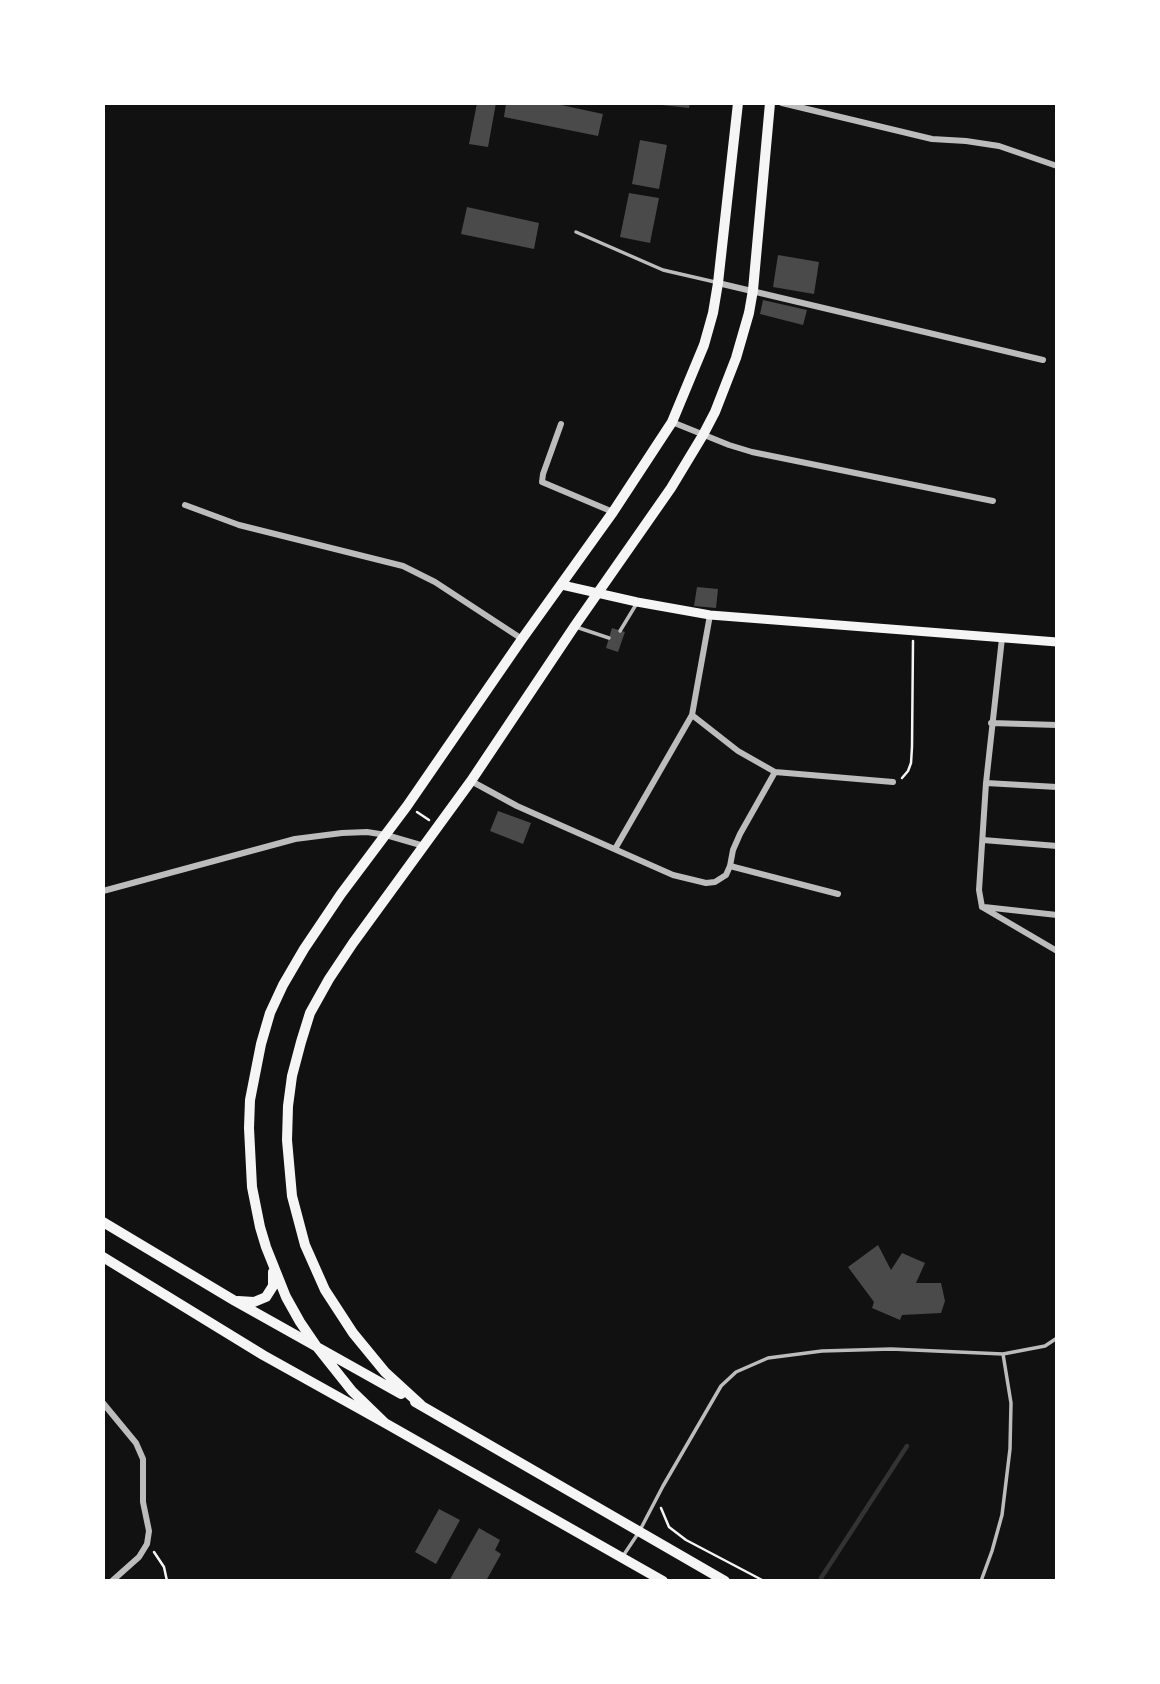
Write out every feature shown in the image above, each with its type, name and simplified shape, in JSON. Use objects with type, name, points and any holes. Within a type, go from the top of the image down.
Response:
[{"type":"highway","points":[[385,1423],[352,1391],[317,1347],[295,1314],[272,1265],[256,1211],[249,1159],[250,1100],[261,1044],[270,1013],[304,949],[613,512],[672,422],[704,345],[713,313],[738,103]]},
{"type":"highway","points":[[421,1405],[385,1373],[368,1353],[325,1290],[313,1264],[299,1226],[292,1196],[287,1140],[292,1076],[310,1013],[329,979],[599,594],[692,456],[715,412],[736,358],[749,313],[770,103]]},
{"type":"highway","points":[[103,1222],[235,1301],[725,1581]]},
{"type":"highway","points":[[103,1256],[262,1355],[622,1557],[647,1576],[663,1581]]},
{"type":"highway","points":[[235,1301],[259,1301],[269,1294],[274,1282],[272,1265]]},
{"type":"main road","points":[[562,585],[710,615],[1057,642]]},
{"type":"street","points":[[782,103],[932,139],[999,146],[1057,166]]},
{"type":"street","points":[[814,111],[817,103]]},
{"type":"street","points":[[718,283],[1043,360]]},
{"type":"street","points":[[672,422],[752,452],[993,501]]},
{"type":"street","points":[[561,424],[542,482],[613,512]]},
{"type":"street","points":[[185,505],[239,525],[403,566],[435,582],[522,639]]},
{"type":"street","points":[[615,849],[692,715],[710,615]]},
{"type":"street","points":[[1002,638],[991,723],[979,890],[982,907],[1057,951]]},
{"type":"street","points":[[692,715],[738,751],[775,772],[893,782]]},
{"type":"street","points":[[991,723],[1057,726]]},
{"type":"street","points":[[471,780],[517,806],[673,875],[706,883],[715,882],[726,875],[740,834],[775,772]]},
{"type":"street","points":[[986,783],[1057,787]]},
{"type":"street","points":[[103,891],[295,839],[367,832],[424,846]]},
{"type":"street","points":[[982,840],[1057,846]]},
{"type":"street","points":[[730,866],[838,894]]},
{"type":"street","points":[[982,907],[1057,915]]},
{"type":"street","points":[[103,1403],[136,1443],[143,1459],[142,1489],[149,1531],[139,1557],[111,1581]]},
{"type":"lane","points":[[576,232],[663,271],[718,283]]},
{"type":"lane","points":[[620,631],[637,602]]},
{"type":"lane","points":[[574,627],[609,638]]},
{"type":"lane","points":[[622,1557],[639,1532],[656,1497],[721,1386],[736,1372],[768,1358],[822,1351],[891,1349],[1003,1354],[1045,1346],[1057,1338]]},
{"type":"lane","points":[[981,1581],[1002,1515],[1010,1449],[1010,1403],[1003,1354]]},
{"type":"path","points":[[893,782],[901,780],[911,762],[913,631]]},
{"type":"path","points":[[407,806],[438,825]]},
{"type":"path","points":[[656,1497],[669,1527],[686,1540],[764,1581]]},
{"type":"path","points":[[146,1544],[164,1567],[167,1581]]},
{"type":"building","points":[[477,103],[496,103],[488,147],[469,144]]},
{"type":"building","points":[[506,103],[552,103],[603,114],[598,136],[504,117]]},
{"type":"building","points":[[662,103],[690,103],[689,108]]},
{"type":"building","points":[[640,140],[667,145],[659,189],[632,184]]},
{"type":"building","points":[[629,193],[659,198],[650,243],[620,237]]},
{"type":"building","points":[[467,207],[539,223],[534,249],[461,234]]},
{"type":"building","points":[[778,255],[819,262],[814,294],[773,287]]},
{"type":"building","points":[[763,300],[807,310],[803,325],[760,314]]},
{"type":"building","points":[[697,587],[718,589],[716,608],[694,606]]},
{"type":"building","points":[[612,628],[625,632],[618,652],[606,648]]},
{"type":"building","points":[[498,811],[531,823],[523,844],[490,831]]},
{"type":"building","points":[[878,1245],[891,1270],[902,1253],[925,1263],[916,1283],[941,1283],[945,1301],[941,1313],[902,1315],[900,1320],[872,1308],[874,1302],[848,1267]]},
{"type":"building","points":[[439,1509],[460,1520],[436,1564],[415,1552]]},
{"type":"building","points":[[479,1528],[500,1540],[495,1550],[501,1554],[486,1581],[449,1581]]},
{"type":"waterway","points":[[821,1578],[907,1446]]}]
